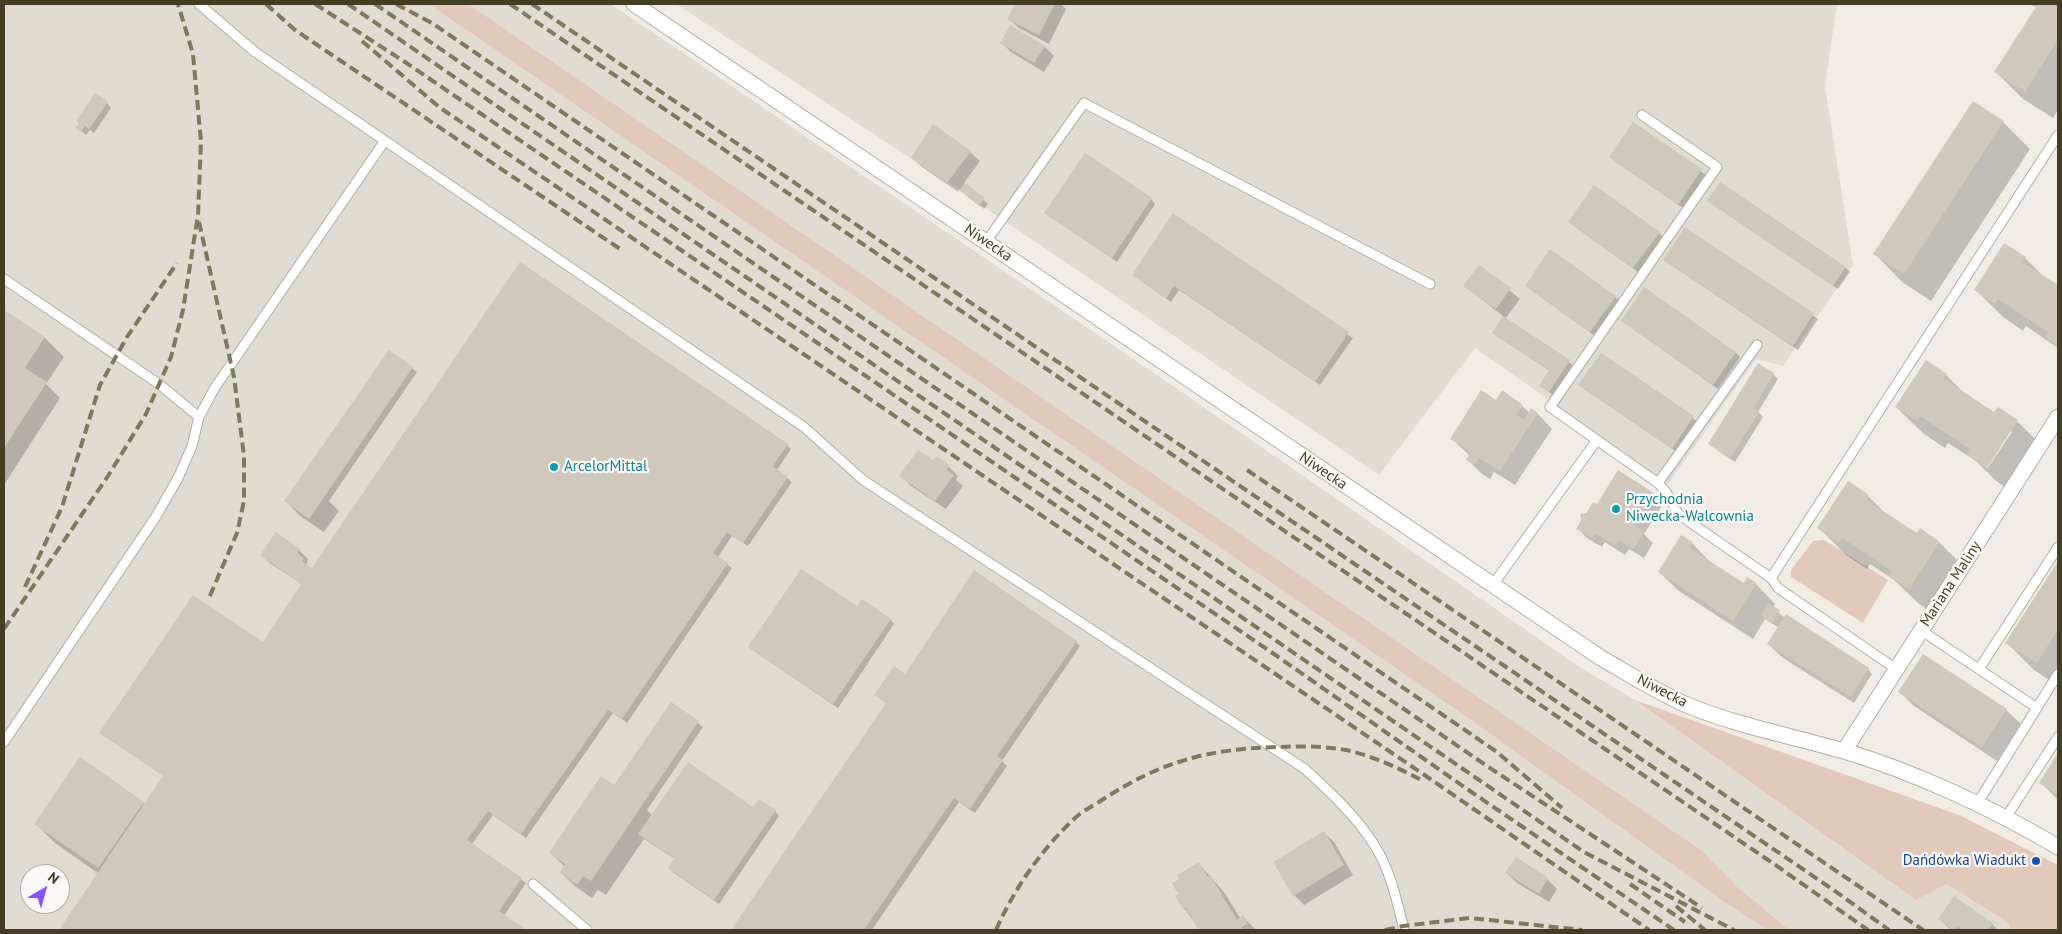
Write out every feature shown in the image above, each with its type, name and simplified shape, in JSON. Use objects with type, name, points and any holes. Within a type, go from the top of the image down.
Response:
[{"type":"street","name":"Niwecka","points":[[634,4],[1601,658],[1687,705],[1764,731],[1844,751],[1901,772],[1978,804],[2058,847]]},
{"type":"street","name":"Mariana Maliny","points":[[1844,751],[2058,417]]},
{"type":"lane","points":[[199,4],[255,52],[384,142],[804,427],[863,480],[1306,769],[1340,801],[1374,844],[1392,883],[1404,930]]},
{"type":"lane","points":[[986,242],[1084,102],[1430,284]]},
{"type":"lane","points":[[1642,115],[1717,167],[1550,407],[1658,483],[1666,492],[1678,514],[1771,578],[1778,588],[1896,670]]},
{"type":"lane","points":[[1771,578],[2058,135]]},
{"type":"lane","points":[[4,742],[155,518],[182,470],[192,446],[200,417],[214,390],[384,142]]},
{"type":"lane","points":[[4,279],[152,379],[200,417]]},
{"type":"lane","points":[[1658,483],[1758,345]]},
{"type":"lane","points":[[1492,586],[1597,440]]},
{"type":"lane","points":[[1979,669],[2058,547]]},
{"type":"lane","points":[[1922,631],[2037,708]]},
{"type":"lane","points":[[1978,804],[2058,674]]},
{"type":"lane","points":[[2005,819],[2058,737]]},
{"type":"lane","points":[[533,884],[586,930]]},
{"type":"shaded area","name":"ArcelorMittal","points":[[4,4],[611,4],[1195,401],[1578,666],[1635,700],[1916,900],[1947,884],[2008,923],[2010,930],[4,930]]},
{"type":"shaded area","points":[[429,4],[468,4],[1702,851],[1737,887],[1789,930],[1768,930],[1726,903],[1470,719]]},
{"type":"shaded area","points":[[676,4],[1837,4],[1825,86],[1853,265],[1783,366],[1756,359],[1668,484],[1475,348],[1379,475],[959,190]]},
{"type":"shaded area","points":[[1824,540],[1888,580],[1863,623],[1791,577],[1791,570],[1813,541]]},
{"type":"shaded area","points":[[1635,700],[1959,815],[2058,865],[2058,930],[2010,930],[2008,923],[1947,884],[1916,900]]},
{"type":"building","points":[[1015,4],[1055,4],[1039,35],[1007,19]]},
{"type":"building","points":[[2038,4],[2058,4],[2058,40],[2025,92],[1994,72]]},
{"type":"building","points":[[1010,25],[1045,46],[1034,63],[1000,43]]},
{"type":"building","points":[[95,93],[108,102],[89,129],[85,126],[81,132],[75,128],[79,123],[76,121]]},
{"type":"building","points":[[1973,101],[2004,121],[1904,274],[1873,254]]},
{"type":"building","points":[[1633,122],[1702,169],[1678,205],[1609,157]]},
{"type":"building","points":[[933,124],[971,151],[947,183],[911,158]]},
{"type":"building","points":[[1085,153],[1152,198],[1112,258],[1044,213]]},
{"type":"building","points":[[1720,182],[1846,267],[1833,286],[1707,201]]},
{"type":"building","points":[[965,183],[985,198],[979,206],[959,190]]},
{"type":"building","points":[[1594,185],[1660,232],[1633,268],[1568,222]]},
{"type":"building","points":[[1173,213],[1349,332],[1315,382],[1174,286],[1166,299],[1132,275]]},
{"type":"building","points":[[1685,227],[1814,313],[1793,346],[1663,260]]},
{"type":"building","points":[[2004,243],[2026,257],[2022,262],[2058,285],[2058,346],[2045,337],[2048,332],[1998,299],[1995,304],[1974,290]]},
{"type":"building","points":[[1550,249],[1616,296],[1590,332],[1525,286]]},
{"type":"building","points":[[520,262],[788,444],[773,466],[788,477],[743,543],[727,532],[713,553],[728,563],[622,719],[608,710],[521,834],[488,811],[467,840],[522,878],[499,911],[527,930],[59,930],[163,776],[99,733],[193,595],[263,642],[301,584],[260,555],[276,532],[300,549],[297,553],[304,559],[302,561],[312,568]]},
{"type":"building","points":[[1479,265],[1511,288],[1496,309],[1463,286]]},
{"type":"building","points":[[1644,287],[1736,352],[1713,385],[1621,321]]},
{"type":"building","points":[[4,310],[45,337],[25,368],[47,382],[4,448]]},
{"type":"building","points":[[1503,316],[1570,360],[1549,392],[1539,386],[1549,370],[1492,333]]},
{"type":"building","points":[[389,350],[413,367],[309,519],[284,501]]},
{"type":"building","points":[[1601,353],[1694,416],[1672,449],[1578,385]]},
{"type":"building","points":[[1926,360],[1947,374],[1944,379],[1994,412],[1998,407],[2018,420],[1987,468],[1967,454],[1970,449],[1920,416],[1917,421],[1895,407]]},
{"type":"building","points":[[1758,363],[1774,373],[1754,408],[1759,412],[1730,459],[1708,444]]},
{"type":"building","points":[[1481,390],[1496,400],[1502,390],[1523,405],[1516,415],[1524,420],[1531,408],[1538,413],[1500,471],[1479,458],[1474,465],[1466,460],[1471,452],[1450,439]]},
{"type":"building","points":[[918,450],[933,460],[937,456],[949,465],[947,470],[954,475],[935,501],[899,476]]},
{"type":"building","name":"Przychodnia Niwecka-Walcownia","points":[[1618,470],[1654,493],[1634,525],[1644,532],[1633,549],[1619,540],[1615,546],[1595,533],[1592,538],[1576,529],[1581,521],[1580,514],[1586,513],[1593,502],[1597,504]]},
{"type":"building","points":[[1848,481],[1869,495],[1866,500],[1917,533],[1920,528],[1940,542],[1909,589],[1889,576],[1892,571],[1842,538],[1839,543],[1817,528]]},
{"type":"building","points":[[1681,535],[1693,542],[1689,548],[1744,583],[1747,577],[1757,583],[1733,621],[1658,572]]},
{"type":"building","points":[[2057,563],[2058,629],[2037,663],[2005,643]]},
{"type":"building","points":[[801,569],[857,606],[862,599],[891,619],[833,704],[748,647]]},
{"type":"building","points":[[974,570],[1077,641],[997,756],[1003,760],[970,809],[954,798],[864,930],[731,930],[886,703],[874,695],[894,666],[905,674]]},
{"type":"building","points":[[1768,604],[1780,610],[1772,623],[1761,616]]},
{"type":"building","points":[[1786,614],[1869,668],[1851,697],[1767,644]]},
{"type":"building","points":[[1923,654],[2007,709],[1982,747],[1898,692]]},
{"type":"building","points":[[671,702],[699,721],[591,881],[583,876],[577,885],[560,873],[565,864],[549,853],[601,776],[614,785]]},
{"type":"building","points":[[2058,753],[2058,795],[2039,783]]},
{"type":"building","points":[[80,757],[144,802],[98,868],[34,824]]},
{"type":"building","points":[[688,762],[753,807],[759,799],[776,810],[714,900],[668,868],[674,858],[638,834]]},
{"type":"building","points":[[1324,831],[1344,865],[1293,896],[1273,862]]},
{"type":"building","points":[[1516,857],[1548,878],[1539,894],[1505,873]]},
{"type":"building","points":[[1199,862],[1208,877],[1210,875],[1237,920],[1243,915],[1248,924],[1241,927],[1243,930],[1199,930],[1185,907],[1183,909],[1175,896],[1178,894],[1172,883],[1179,879],[1177,875]]},
{"type":"building","points":[[1954,896],[1993,923],[1988,930],[1963,930],[1958,927],[1953,930],[1938,919]]},
{"type":"railway","points":[[4,629],[108,476],[146,414],[171,357],[183,310],[198,215],[201,142],[193,54],[178,4]]},
{"type":"railway","points":[[266,4],[295,30],[623,251]]},
{"type":"railway","points":[[315,4],[405,62],[1274,654],[1674,930]]},
{"type":"railway","points":[[348,4],[1584,852],[1734,930]]},
{"type":"railway","points":[[375,4],[1487,766],[1702,908]]},
{"type":"railway","points":[[396,4],[432,23],[1497,752],[1562,808]]},
{"type":"railway","points":[[510,4],[1774,864],[1868,930]]},
{"type":"railway","points":[[532,4],[1835,891],[1889,930]]},
{"type":"railway","points":[[362,41],[439,107],[1423,774],[1649,930]]},
{"type":"railway","points":[[199,222],[234,377],[244,456],[244,501],[237,533],[209,598]]},
{"type":"railway","points":[[25,587],[62,507],[100,385],[127,337],[177,263]]},
{"type":"railway","points":[[1247,470],[1923,930]]},
{"type":"railway","points":[[996,930],[1011,900],[1029,871],[1050,844],[1074,819],[1124,787],[1165,767],[1207,754],[1253,748],[1303,746],[1346,750],[1376,759],[1423,781]]},
{"type":"railway","points":[[1630,884],[1685,922]]},
{"type":"railway","points":[[1676,906],[1705,930]]},
{"type":"railway","points":[[1385,930],[1470,918],[1582,930]]},
{"type":"place","name":"ArcelorMittal","points":[[554,467]]},
{"type":"place","name":"Przychodnia Niwecka-Walcownia","points":[[1616,509]]},
{"type":"place","name":"Dańdówka Wiadukt","points":[[2036,861]]}]
